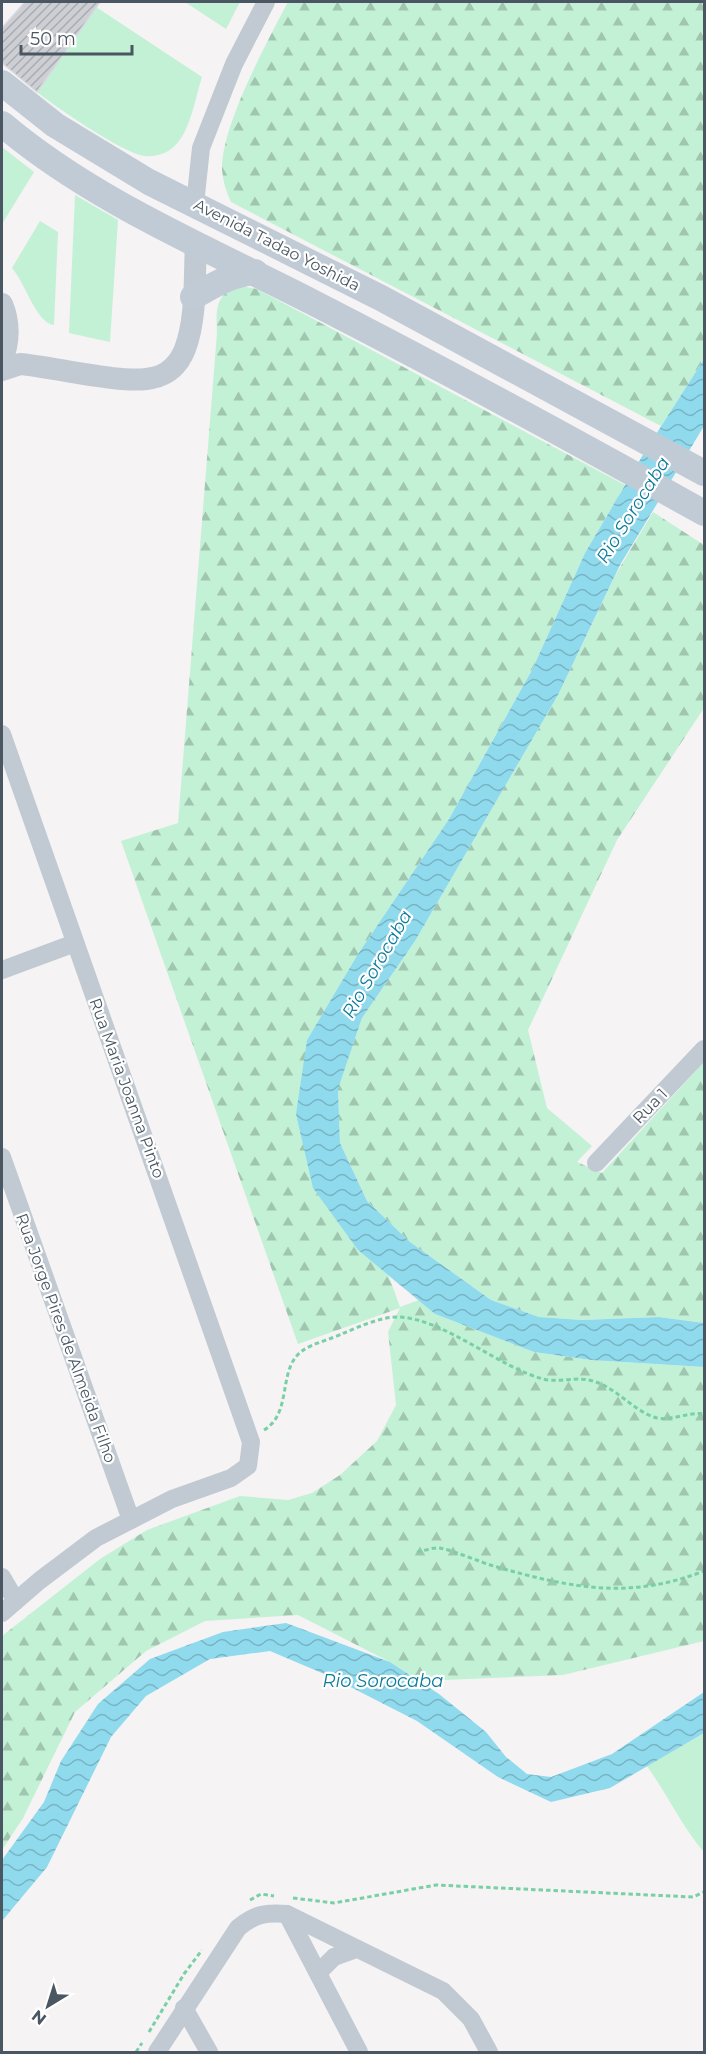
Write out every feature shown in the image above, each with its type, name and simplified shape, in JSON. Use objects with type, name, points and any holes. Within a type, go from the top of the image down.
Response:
[{"type":"main road","name":"Avenida Tadao Yoshida","points":[[2,83],[55,125],[149,182],[381,298],[705,473]]},
{"type":"main road","points":[[2,124],[23,142],[112,201],[255,272],[546,425],[705,513]]},
{"type":"main road","points":[[195,204],[196,244]]},
{"type":"main road","points":[[193,297],[221,280],[239,273],[255,272]]},
{"type":"street","points":[[195,204],[201,148],[234,63],[266,2]]},
{"type":"street","points":[[2,370],[20,364],[139,380],[163,375],[180,359],[186,347],[193,297],[196,244]]},
{"type":"street","points":[[2,304],[8,325],[8,338],[2,361]]},
{"type":"street","name":"Rua Maria Joanna Pinto","points":[[2,734],[233,1386],[257,1436]]},
{"type":"street","points":[[2,970],[75,943]]},
{"type":"street","name":"Rua 1","points":[[596,1163],[705,1049]]},
{"type":"street","name":"Rua Jorge Pires de Almeida Filho","points":[[2,1157],[131,1520]]},
{"type":"street","points":[[2,1613],[96,1538],[172,1499],[231,1478],[248,1466],[257,1436]]},
{"type":"street","points":[[2,1577],[16,1601]]},
{"type":"street","points":[[150,2048],[184,2008],[238,1928],[252,1917],[268,1912],[288,1914],[443,1991],[471,2019],[489,2052]]},
{"type":"street","points":[[288,1914],[359,2052]]},
{"type":"street","points":[[318,1973],[334,1957],[356,1949]]},
{"type":"street","points":[[184,2008],[209,2052]]},
{"type":"path","points":[[257,1436],[273,1425],[278,1417],[291,1368],[301,1351],[371,1322],[400,1317],[421,1322],[449,1334],[544,1379],[592,1380],[611,1388],[651,1416],[663,1420],[705,1414]]},
{"type":"path","points":[[417,1552],[438,1548],[538,1579],[590,1589],[623,1588],[678,1581],[705,1571]]},
{"type":"path","points":[[242,1905],[261,1894],[334,1903],[436,1885],[693,1897],[705,1892]]},
{"type":"path","points":[[148,2033],[184,1974],[205,1947]]},
{"type":"path","points":[[136,2052],[150,2048]]},
{"type":"green space","points":[[185,2],[240,2],[226,29]]},
{"type":"green space","points":[[288,2],[704,2],[704,359],[661,426],[231,202],[222,170],[229,131],[247,84]]},
{"type":"green space","points":[[96,7],[202,77],[183,135],[178,143],[164,153],[148,156],[129,151],[87,127],[37,92]]},
{"type":"green space","points":[[2,147],[34,172],[2,224]]},
{"type":"green space","points":[[75,195],[118,220],[110,342],[69,333]]},
{"type":"green space","points":[[40,221],[58,232],[54,325],[42,318],[36,310],[12,268]]},
{"type":"green space","points":[[241,286],[257,289],[625,485],[585,553],[532,670],[449,819],[358,954],[307,1040],[358,1250],[388,1274],[400,1307],[419,1300],[435,1314],[534,1352],[591,1360],[704,1367],[704,1641],[563,1675],[420,1681],[390,1662],[298,1615],[205,1621],[146,1651],[75,1712],[23,1818],[2,1850],[2,1636],[100,1559],[147,1530],[240,1496],[288,1500],[312,1493],[340,1475],[377,1441],[396,1405],[388,1332],[400,1308],[298,1344],[121,841],[178,823],[217,310],[226,293]]},
{"type":"green space","points":[[653,512],[704,545],[704,708],[617,840],[528,1030],[547,1108],[592,1146],[577,1162],[602,1173],[704,1062],[704,1323],[659,1317],[582,1320],[539,1317],[491,1300],[410,1242],[367,1201],[340,1143],[338,1088],[362,1018],[415,941],[558,695],[616,574]]},
{"type":"green space","points":[[704,1733],[704,1852],[647,1766]]},
{"type":"water","name":"Rio Sorocaba","points":[[704,359],[704,426],[620,565],[558,695],[415,941],[362,1018],[338,1089],[340,1143],[367,1201],[410,1242],[491,1300],[539,1317],[582,1320],[659,1317],[704,1323],[704,1367],[591,1360],[534,1352],[435,1314],[358,1250],[313,1188],[296,1114],[307,1040],[358,954],[449,819],[532,670],[585,553],[644,453]]},
{"type":"water","name":"Rio Sorocaba","points":[[286,1623],[390,1662],[439,1694],[486,1732],[506,1757],[527,1774],[551,1777],[612,1754],[704,1692],[704,1733],[610,1788],[551,1802],[498,1777],[417,1721],[329,1676],[270,1651],[210,1659],[146,1696],[111,1737],[47,1867],[2,1921],[2,1860],[44,1802],[61,1761],[98,1704],[150,1659],[223,1632]]},
{"type":"building","points":[[25,2],[100,2],[37,92],[2,63],[2,28]]}]
